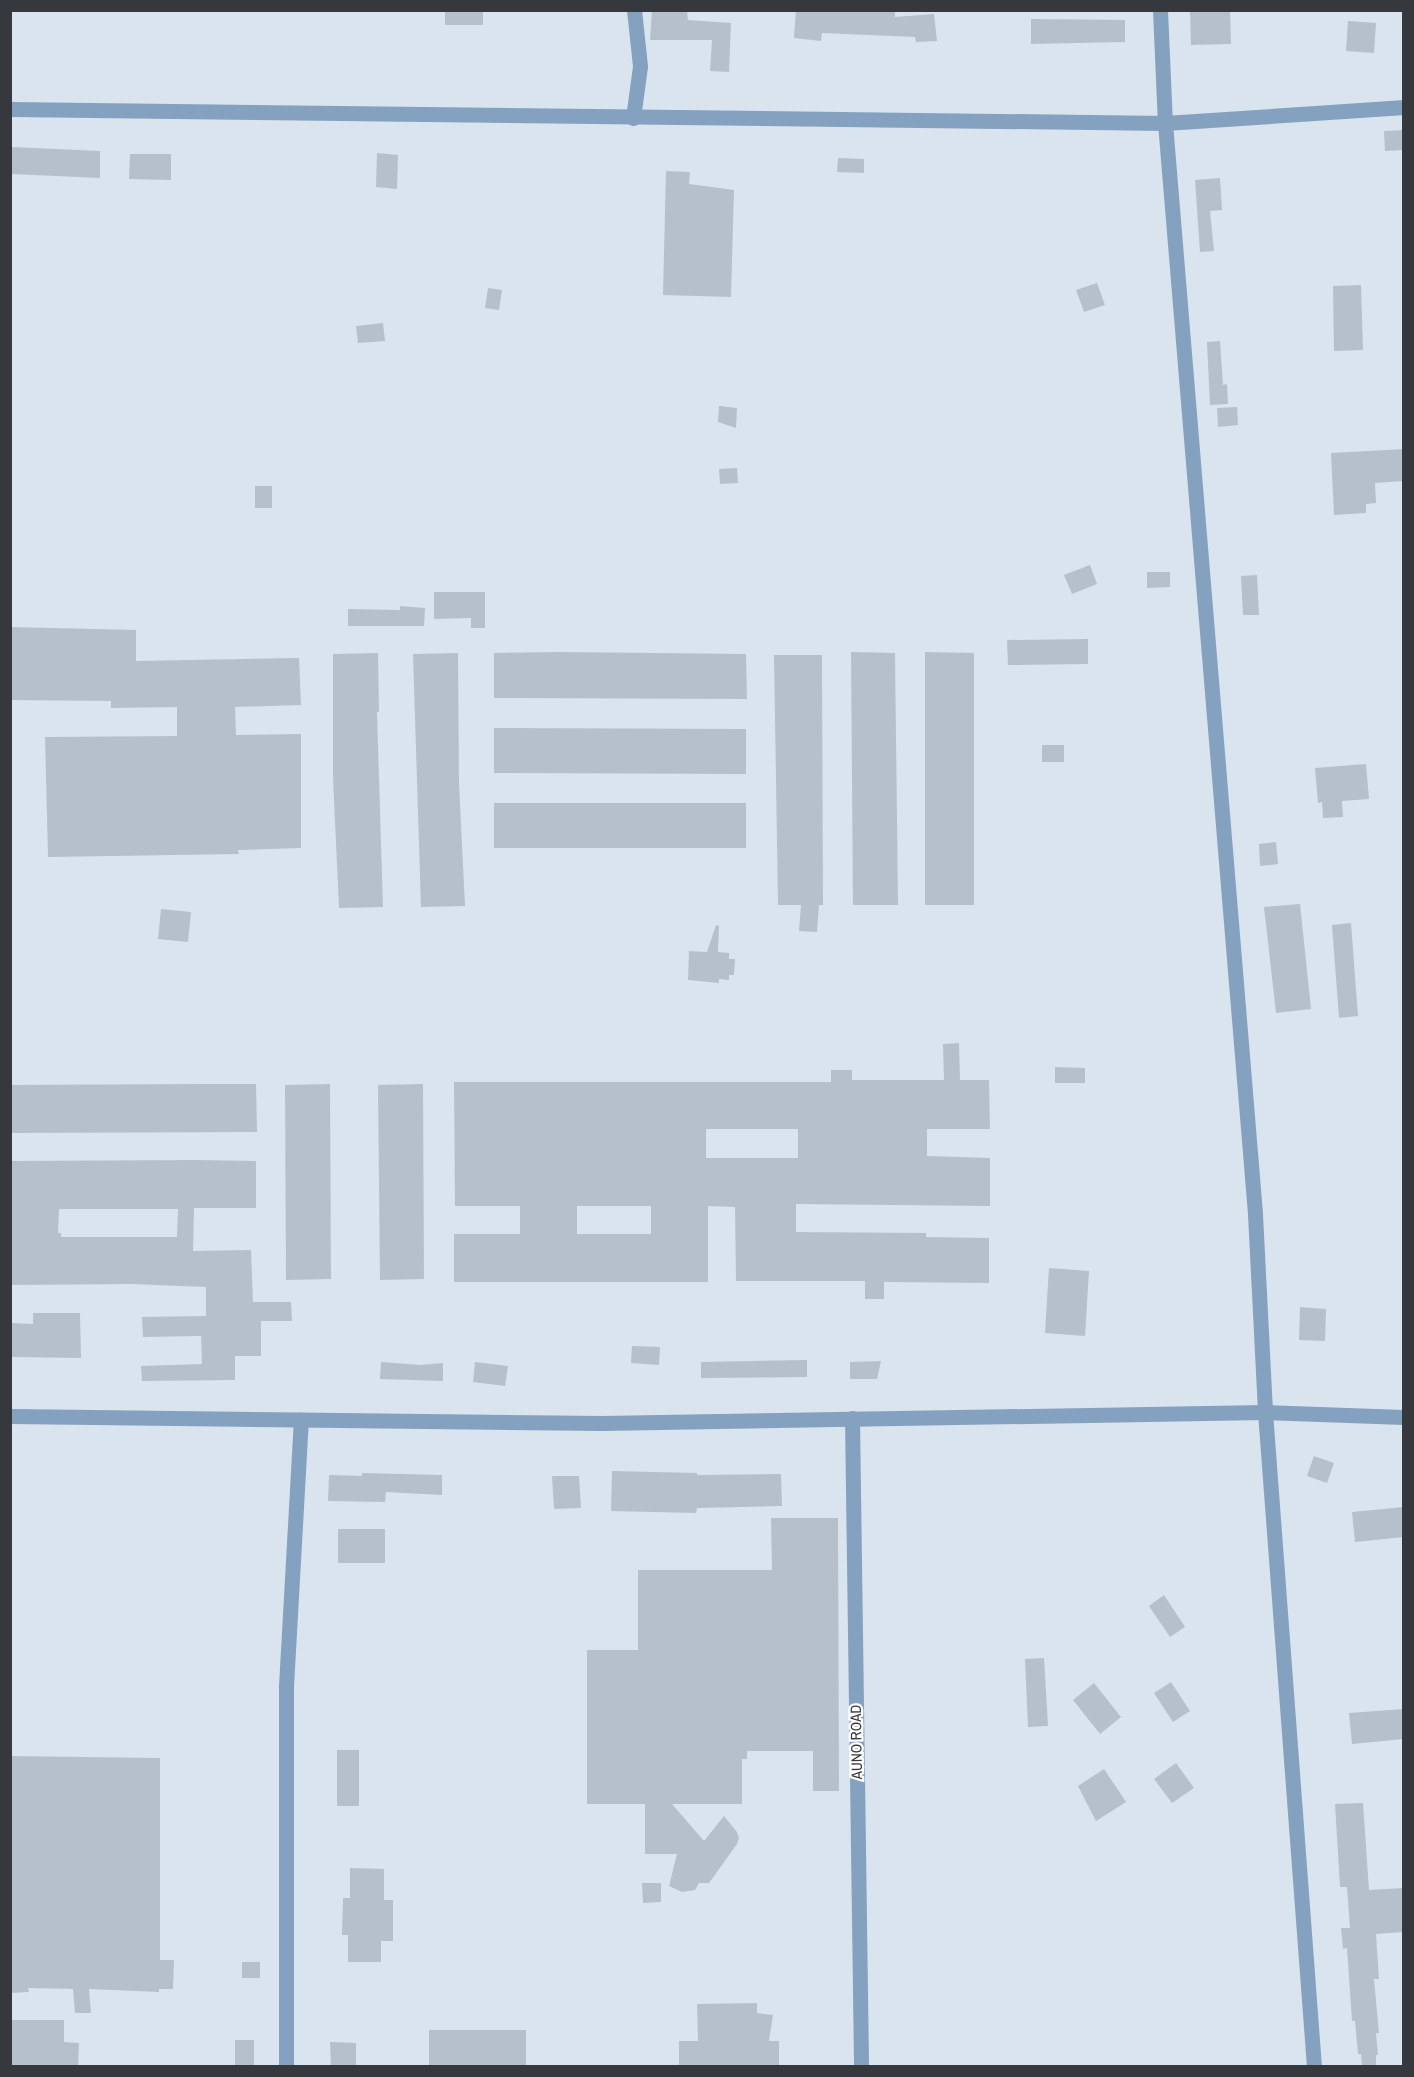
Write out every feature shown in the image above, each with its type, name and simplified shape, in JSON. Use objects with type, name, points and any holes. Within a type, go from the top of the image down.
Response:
[{"type":"street","points":[[633,118],[640,66],[634,10]]},
{"type":"street","points":[[1160,10],[1165,123],[1256,1214],[1265,1412],[1314,2067]]},
{"type":"street","points":[[10,109],[1165,123],[1404,107]]},
{"type":"street","points":[[10,1416],[601,1423],[1265,1412],[1404,1417]]},
{"type":"street","name":"AUNO ROAD","points":[[852,1418],[861,2067]]},
{"type":"street","points":[[286,2067],[286,1686],[301,1419]]},
{"type":"building","points":[[445,10],[483,10],[483,25],[445,25]]},
{"type":"building","points":[[652,10],[687,10],[688,20],[731,23],[729,72],[710,71],[712,40],[650,40]]},
{"type":"building","points":[[796,10],[895,10],[895,17],[934,14],[937,41],[916,42],[915,37],[822,33],[821,41],[794,38]]},
{"type":"building","points":[[1190,10],[1230,10],[1231,44],[1191,45]]},
{"type":"building","points":[[1031,19],[1125,20],[1125,42],[1031,44]]},
{"type":"building","points":[[1348,21],[1376,23],[1374,53],[1346,51]]},
{"type":"building","points":[[1404,130],[1404,150],[1385,151],[1384,131]]},
{"type":"building","points":[[12,147],[100,151],[100,178],[11,174]]},
{"type":"building","points":[[377,153],[398,155],[397,189],[376,187]]},
{"type":"building","points":[[130,154],[171,154],[171,180],[129,179]]},
{"type":"building","points":[[838,158],[864,159],[864,173],[837,172]]},
{"type":"building","points":[[666,171],[690,172],[689,184],[734,190],[731,297],[663,295]]},
{"type":"building","points":[[1220,178],[1222,210],[1210,211],[1214,251],[1200,252],[1195,180]]},
{"type":"building","points":[[1097,283],[1105,305],[1084,312],[1076,290]]},
{"type":"building","points":[[1361,285],[1363,350],[1334,351],[1333,286]]},
{"type":"building","points":[[488,288],[502,290],[499,310],[485,308]]},
{"type":"building","points":[[383,323],[385,341],[358,343],[356,326]]},
{"type":"building","points":[[1220,341],[1223,385],[1227,384],[1228,404],[1210,405],[1207,342]]},
{"type":"building","points":[[719,406],[737,408],[736,428],[718,422]]},
{"type":"building","points":[[1237,407],[1238,425],[1218,427],[1217,408]]},
{"type":"building","points":[[1404,449],[1404,481],[1375,483],[1376,503],[1366,504],[1366,513],[1334,515],[1331,453]]},
{"type":"building","points":[[737,468],[738,483],[720,484],[719,469]]},
{"type":"building","points":[[255,486],[272,486],[272,508],[255,508]]},
{"type":"building","points":[[1090,565],[1097,584],[1072,594],[1064,575]]},
{"type":"building","points":[[1147,572],[1170,572],[1170,587],[1147,588]]},
{"type":"building","points":[[1257,575],[1259,615],[1243,615],[1241,576]]},
{"type":"building","points":[[434,592],[485,592],[485,628],[471,628],[471,618],[434,619]]},
{"type":"building","points":[[400,606],[425,608],[424,626],[348,626],[348,609],[400,610]]},
{"type":"building","points":[[10,627],[136,630],[136,661],[299,658],[301,705],[235,707],[236,735],[301,734],[301,848],[238,850],[239,854],[48,857],[45,737],[177,736],[177,707],[111,708],[111,701],[10,700]]},
{"type":"building","points":[[1088,639],[1088,664],[1008,665],[1007,640]]},
{"type":"building","points":[[851,652],[895,653],[898,905],[853,905]]},
{"type":"building","points":[[925,652],[974,653],[974,905],[925,905]]},
{"type":"building","points":[[378,653],[379,712],[377,712],[383,907],[339,908],[333,778],[333,654]]},
{"type":"building","points":[[458,653],[459,783],[465,906],[421,907],[413,654]]},
{"type":"building","points":[[494,653],[746,654],[747,699],[494,698]]},
{"type":"building","points":[[774,655],[822,655],[823,905],[819,905],[817,932],[799,931],[801,905],[778,905]]},
{"type":"building","points":[[494,728],[746,729],[746,774],[494,773]]},
{"type":"building","points":[[1042,745],[1064,745],[1064,762],[1042,762]]},
{"type":"building","points":[[1366,764],[1369,799],[1342,801],[1343,817],[1323,818],[1322,802],[1318,803],[1315,768]]},
{"type":"building","points":[[494,803],[746,803],[746,848],[494,848]]},
{"type":"building","points":[[1276,842],[1278,864],[1260,866],[1259,844]]},
{"type":"building","points":[[1300,904],[1311,1009],[1276,1013],[1264,907]]},
{"type":"building","points":[[161,909],[191,912],[188,942],[158,939]]},
{"type":"building","points":[[1351,923],[1358,1016],[1339,1018],[1332,925]]},
{"type":"building","points":[[716,925],[719,926],[718,952],[729,953],[729,959],[735,959],[734,975],[729,975],[729,980],[719,979],[719,983],[688,980],[689,951],[707,952]]},
{"type":"building","points":[[959,1043],[960,1080],[989,1080],[990,1129],[927,1129],[927,1156],[990,1158],[990,1206],[796,1204],[796,1232],[926,1233],[926,1237],[989,1238],[989,1283],[884,1282],[884,1299],[865,1299],[865,1281],[736,1281],[735,1207],[708,1206],[708,1282],[454,1282],[454,1234],[520,1234],[520,1206],[455,1206],[454,1082],[831,1082],[831,1070],[852,1070],[852,1080],[944,1080],[943,1044]],"holes":[[[706,1129],[798,1129],[798,1158],[706,1158]],[[577,1206],[651,1206],[651,1234],[577,1234]]]},
{"type":"building","points":[[1055,1067],[1085,1068],[1085,1083],[1055,1083]]},
{"type":"building","points":[[256,1084],[257,1132],[10,1133],[10,1085]]},
{"type":"building","points":[[330,1084],[331,1279],[286,1280],[285,1085]]},
{"type":"building","points":[[423,1084],[424,1279],[380,1280],[378,1085]]},
{"type":"building","points":[[10,1161],[256,1161],[256,1208],[194,1208],[193,1251],[251,1250],[253,1302],[291,1302],[292,1321],[261,1321],[261,1356],[235,1356],[235,1380],[142,1381],[141,1366],[202,1364],[201,1336],[143,1337],[142,1317],[206,1316],[206,1287],[132,1284],[10,1285]],"holes":[[[59,1209],[178,1209],[177,1237],[61,1237],[61,1233],[58,1233]]]},
{"type":"building","points":[[1049,1268],[1089,1271],[1085,1336],[1045,1333]]},
{"type":"building","points":[[1300,1307],[1326,1309],[1325,1341],[1299,1340]]},
{"type":"building","points":[[33,1313],[80,1313],[81,1358],[10,1357],[10,1323],[33,1324]]},
{"type":"building","points":[[632,1346],[660,1347],[659,1365],[631,1363]]},
{"type":"building","points":[[807,1360],[807,1377],[701,1378],[701,1362]]},
{"type":"building","points":[[881,1361],[877,1379],[850,1379],[850,1362]]},
{"type":"building","points":[[381,1362],[420,1365],[443,1363],[443,1381],[380,1379]]},
{"type":"building","points":[[475,1362],[508,1366],[505,1386],[473,1382]]},
{"type":"building","points":[[1314,1456],[1334,1463],[1327,1483],[1307,1476]]},
{"type":"building","points":[[612,1471],[697,1473],[697,1475],[781,1474],[782,1506],[697,1508],[696,1513],[611,1511]]},
{"type":"building","points":[[362,1473],[442,1475],[442,1495],[386,1492],[385,1502],[328,1501],[329,1475],[362,1476]]},
{"type":"building","points":[[552,1476],[579,1476],[581,1508],[554,1509]]},
{"type":"building","points":[[1404,1507],[1404,1537],[1355,1542],[1352,1512]]},
{"type":"building","points":[[771,1518],[838,1518],[839,1791],[813,1791],[813,1751],[747,1751],[747,1759],[742,1759],[742,1804],[672,1804],[704,1841],[724,1816],[739,1838],[709,1883],[699,1883],[695,1890],[682,1892],[669,1886],[677,1854],[645,1854],[645,1804],[587,1804],[587,1650],[638,1650],[638,1570],[772,1570]]},
{"type":"building","points":[[338,1529],[385,1529],[385,1563],[338,1563]]},
{"type":"building","points":[[1164,1595],[1185,1627],[1170,1637],[1149,1606]]},
{"type":"building","points":[[1044,1658],[1048,1726],[1028,1727],[1025,1659]]},
{"type":"building","points":[[1171,1682],[1190,1711],[1173,1722],[1154,1693]]},
{"type":"building","points":[[1094,1683],[1121,1717],[1100,1734],[1073,1700]]},
{"type":"building","points":[[1404,1709],[1404,1739],[1352,1744],[1349,1713]]},
{"type":"building","points":[[337,1750],[359,1750],[359,1806],[337,1806]]},
{"type":"building","points":[[10,1756],[160,1758],[160,1960],[174,1960],[173,1989],[159,1989],[159,1992],[89,1989],[91,2013],[75,2013],[73,1989],[28,1988],[29,1992],[10,1993]]},
{"type":"building","points":[[1176,1763],[1194,1788],[1172,1803],[1154,1779]]},
{"type":"building","points":[[1104,1769],[1126,1802],[1096,1821],[1078,1786]]},
{"type":"building","points":[[1363,1803],[1369,1890],[1404,1888],[1404,1932],[1376,1934],[1379,1979],[1374,1979],[1379,2033],[1376,2033],[1378,2055],[1376,2055],[1376,2067],[1362,2067],[1361,2054],[1358,2054],[1355,2021],[1352,2021],[1347,1948],[1343,1949],[1341,1928],[1350,1928],[1347,1887],[1340,1887],[1335,1804]]},
{"type":"building","points":[[350,1868],[384,1869],[384,1900],[393,1900],[393,1941],[381,1941],[381,1962],[348,1962],[348,1935],[342,1935],[343,1898],[350,1898]]},
{"type":"building","points":[[642,1883],[661,1883],[661,1902],[643,1903]]},
{"type":"building","points":[[242,1962],[260,1962],[260,1978],[242,1978]]},
{"type":"building","points":[[757,2003],[757,2013],[773,2015],[769,2041],[779,2041],[779,2067],[679,2067],[679,2041],[698,2041],[697,2004]]},
{"type":"building","points":[[10,2020],[64,2020],[64,2042],[79,2043],[78,2067],[10,2067]]},
{"type":"building","points":[[429,2030],[526,2030],[526,2067],[429,2067]]},
{"type":"building","points":[[235,2040],[254,2040],[254,2067],[235,2067]]},
{"type":"building","points":[[330,2042],[356,2043],[356,2067],[331,2067]]}]
